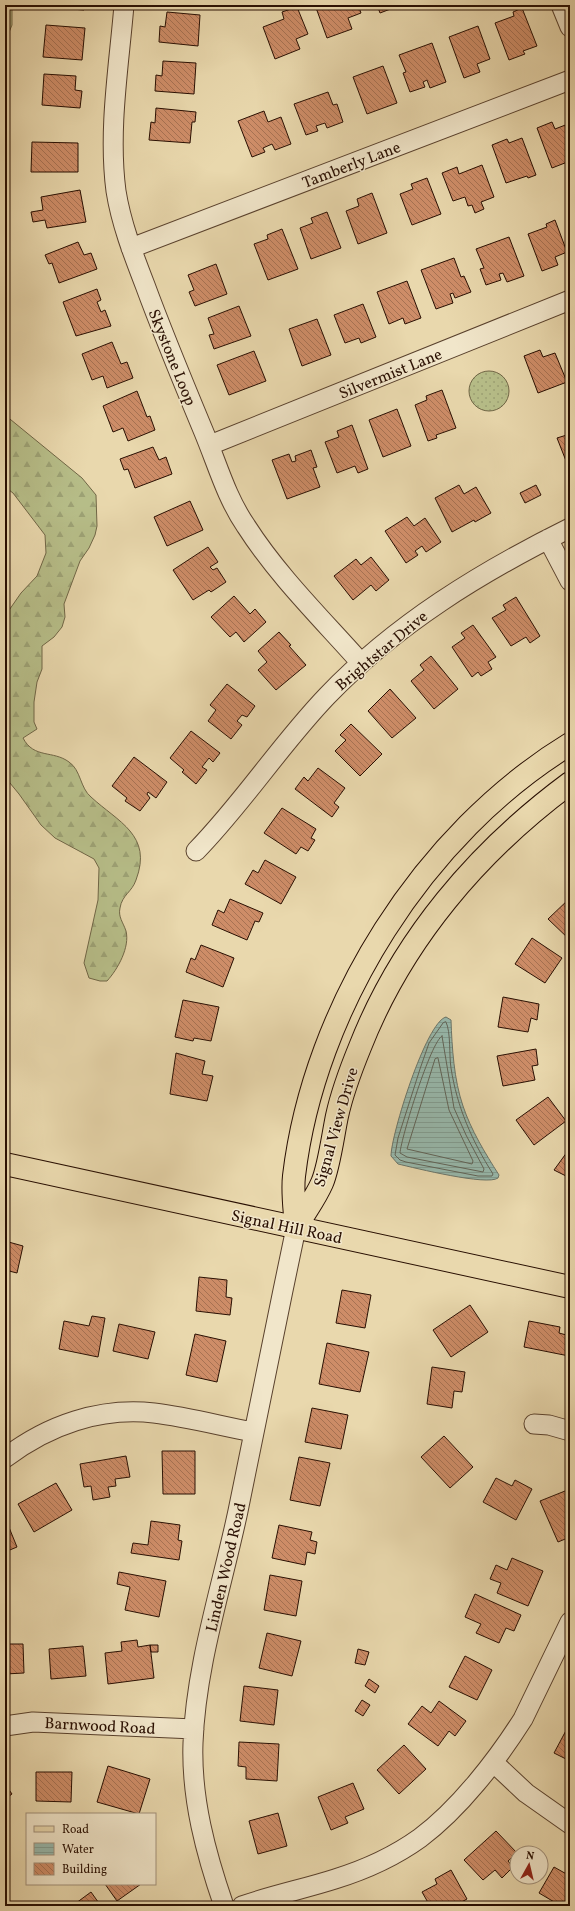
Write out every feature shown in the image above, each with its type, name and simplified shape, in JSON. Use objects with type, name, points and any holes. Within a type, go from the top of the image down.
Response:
[{"type":"main road","name":"Signal View Drive","points":[[296,1228],[294,1178],[309,1104],[320,1069],[341,1014],[370,954],[420,879],[454,839],[492,802],[525,775],[570,744]]},
{"type":"main road","name":"Signal View Drive","points":[[296,1228],[322,1183],[338,1114],[360,1047],[377,1008],[405,959],[430,921],[451,894],[491,850],[529,815],[570,783]]},
{"type":"main road","name":"Signal Hill Road","points":[[5,1164],[570,1287]]},
{"type":"street","name":"Skystone Loop","points":[[124,5],[115,128],[115,156],[116,190],[123,224],[131,248],[166,344],[210,445],[229,497],[245,526],[269,559],[361,662]]},
{"type":"street","points":[[561,5],[570,27]]},
{"type":"street","name":"Tamberly Lane","points":[[131,248],[570,80]]},
{"type":"street","name":"Silvermist Lane","points":[[210,445],[570,300]]},
{"type":"street","name":"Brightstar Drive","points":[[196,851],[224,821],[281,749],[326,697],[361,662],[406,626],[454,592],[501,564],[570,528]]},
{"type":"street","points":[[548,539],[570,581]]},
{"type":"street","name":"Linden Wood Road","points":[[224,1906],[203,1838],[196,1795],[194,1729],[208,1637],[238,1512],[296,1228]]},
{"type":"street","points":[[5,1458],[52,1428],[93,1416],[123,1412],[154,1413],[254,1432]]},
{"type":"street","points":[[534,1424],[549,1425],[570,1432]]},
{"type":"street","points":[[242,1906],[269,1896],[336,1879],[376,1863],[420,1837],[453,1808],[493,1762],[523,1719],[570,1622]]},
{"type":"street","name":"Barnwood Road","points":[[5,1726],[33,1722],[194,1729]]},
{"type":"street","points":[[493,1762],[526,1793],[570,1824]]},
{"type":"green space","points":[[5,5],[12,5],[12,25],[5,42]]},
{"type":"green space","points":[[489,371],[503,377],[509,391],[503,405],[489,411],[475,405],[469,391],[475,377]]},
{"type":"green space","points":[[5,415],[82,478],[96,495],[97,526],[95,535],[89,548],[80,561],[64,604],[65,617],[62,627],[54,637],[42,646],[42,669],[37,682],[34,702],[34,722],[37,729],[23,738],[27,745],[38,752],[63,758],[73,765],[87,793],[122,822],[136,841],[140,852],[140,865],[136,880],[121,904],[120,917],[127,937],[125,951],[119,964],[107,981],[89,978],[84,963],[98,900],[99,868],[94,859],[55,838],[41,825],[5,777],[5,616],[21,593],[37,576],[46,553],[45,535],[13,493],[5,487]]},
{"type":"water","points":[[446,1017],[451,1020],[456,1075],[463,1106],[474,1133],[499,1175],[498,1178],[491,1180],[480,1180],[434,1172],[398,1164],[391,1156],[397,1126],[411,1080],[429,1038],[438,1024]]},
{"type":"building","points":[[45,5],[84,5],[84,10],[45,7]]},
{"type":"building","points":[[315,5],[358,5],[361,13],[348,18],[352,29],[327,38]]},
{"type":"building","points":[[377,5],[401,5],[380,13]]},
{"type":"building","points":[[297,7],[308,34],[296,39],[300,49],[275,59],[263,27],[284,19],[282,12]]},
{"type":"building","points":[[522,8],[537,46],[523,51],[525,54],[509,60],[495,23],[514,16],[513,12]]},
{"type":"building","points":[[167,12],[200,15],[198,46],[159,42],[160,26],[165,27]]},
{"type":"building","points":[[46,25],[85,28],[82,60],[43,57]]},
{"type":"building","points":[[478,26],[490,59],[477,64],[480,72],[464,78],[449,37]]},
{"type":"building","points":[[432,43],[446,82],[430,88],[427,80],[423,82],[425,87],[410,92],[403,73],[406,72],[399,55]]},
{"type":"building","points":[[163,61],[196,63],[194,94],[155,91],[156,75],[162,76]]},
{"type":"building","points":[[383,66],[397,103],[367,114],[353,77]]},
{"type":"building","points":[[44,74],[76,76],[75,90],[82,91],[80,108],[42,105]]},
{"type":"building","points":[[328,92],[333,105],[337,104],[343,122],[327,128],[325,123],[316,126],[318,131],[306,135],[294,104]]},
{"type":"building","points":[[156,108],[196,112],[195,122],[192,122],[190,143],[149,140],[151,122],[155,123]]},
{"type":"building","points":[[264,111],[268,122],[281,117],[291,144],[275,150],[272,144],[263,148],[265,152],[252,157],[238,121]]},
{"type":"building","points":[[552,122],[555,129],[568,124],[570,128],[570,161],[552,168],[537,128]]},
{"type":"building","points":[[522,138],[536,175],[528,178],[527,176],[506,183],[492,145],[507,139],[509,143]]},
{"type":"building","points":[[32,142],[78,143],[78,172],[31,172]]},
{"type":"building","points":[[482,165],[494,197],[481,202],[484,209],[475,213],[472,205],[468,206],[465,197],[453,201],[442,173],[457,167],[459,174]]},
{"type":"building","points":[[427,178],[441,214],[412,225],[400,194],[413,189],[411,184]]},
{"type":"building","points":[[80,190],[86,222],[47,228],[45,220],[33,222],[31,212],[43,210],[41,197]]},
{"type":"building","points":[[372,193],[387,233],[358,244],[346,211],[359,206],[357,199]]},
{"type":"building","points":[[327,212],[341,248],[311,259],[300,228],[313,223],[311,218]]},
{"type":"building","points":[[555,220],[567,252],[555,257],[558,265],[542,271],[528,234],[547,227],[546,224]]},
{"type":"building","points":[[282,229],[298,269],[268,280],[254,244],[268,239],[267,235]]},
{"type":"building","points":[[509,237],[524,276],[507,282],[503,273],[499,274],[501,280],[486,285],[480,269],[484,268],[476,249]]},
{"type":"building","points":[[78,242],[84,255],[91,253],[97,269],[59,283],[52,263],[49,264],[45,255]]},
{"type":"building","points":[[454,258],[461,277],[464,276],[471,292],[455,298],[453,293],[450,294],[453,303],[436,309],[421,270]]},
{"type":"building","points":[[216,264],[227,294],[195,306],[189,292],[194,290],[188,275]]},
{"type":"building","points":[[407,281],[421,318],[405,324],[403,318],[389,324],[377,292]]},
{"type":"building","points":[[97,289],[101,300],[97,302],[101,312],[105,310],[111,326],[76,336],[63,302]]},
{"type":"building","points":[[363,304],[376,337],[361,343],[359,338],[345,343],[334,315]]},
{"type":"building","points":[[239,306],[251,336],[214,349],[209,335],[214,334],[208,318]]},
{"type":"building","points":[[317,319],[331,355],[302,366],[289,329]]},
{"type":"building","points":[[112,342],[121,364],[127,362],[133,378],[107,388],[103,376],[92,380],[82,354]]},
{"type":"building","points":[[540,350],[543,357],[555,353],[567,382],[538,393],[524,356]]},
{"type":"building","points":[[254,351],[266,381],[229,395],[217,365]]},
{"type":"building","points":[[442,390],[456,428],[436,435],[437,438],[428,441],[415,405],[427,400],[426,396]]},
{"type":"building","points":[[137,391],[147,417],[150,416],[155,430],[128,441],[123,428],[113,432],[103,406]]},
{"type":"building","points":[[397,409],[411,446],[383,457],[369,420]]},
{"type":"building","points":[[352,425],[368,469],[358,473],[355,466],[337,473],[325,442],[339,437],[337,431]]},
{"type":"building","points":[[570,434],[570,471],[557,438]]},
{"type":"building","points":[[153,447],[159,460],[166,457],[172,474],[135,488],[128,469],[124,470],[120,459]]},
{"type":"building","points":[[311,450],[317,467],[313,468],[320,487],[287,499],[272,460],[289,454],[292,462],[296,461],[295,456]]},
{"type":"building","points":[[459,485],[464,494],[476,487],[491,513],[452,532],[435,498]]},
{"type":"building","points":[[536,485],[541,495],[525,503],[520,493]]},
{"type":"building","points":[[190,501],[203,530],[167,546],[154,517]]},
{"type":"building","points":[[407,517],[414,526],[425,518],[441,542],[426,552],[422,546],[415,551],[418,555],[406,563],[385,531]]},
{"type":"building","points":[[208,547],[218,562],[210,567],[213,570],[217,568],[226,582],[211,592],[209,590],[193,600],[173,570]]},
{"type":"building","points":[[371,557],[389,580],[376,591],[371,585],[353,600],[334,576],[356,559],[361,565]]},
{"type":"building","points":[[234,596],[250,614],[255,609],[266,622],[244,642],[236,632],[230,637],[211,617]]},
{"type":"building","points":[[516,597],[540,636],[530,643],[526,637],[511,646],[492,618],[506,610],[503,605]]},
{"type":"building","points":[[473,625],[496,657],[488,662],[492,669],[481,676],[478,672],[472,677],[452,647],[465,638],[461,633]]},
{"type":"building","points":[[279,632],[306,665],[276,690],[258,670],[267,662],[258,651]]},
{"type":"building","points":[[431,656],[458,689],[434,709],[411,681],[424,670],[420,665]]},
{"type":"building","points":[[227,684],[255,706],[247,717],[242,715],[237,721],[242,725],[231,739],[208,721],[216,710],[210,705]]},
{"type":"building","points":[[390,689],[416,718],[392,738],[368,711]]},
{"type":"building","points":[[351,724],[382,754],[360,776],[335,751],[346,740],[340,735]]},
{"type":"building","points":[[191,731],[220,753],[213,762],[209,758],[202,767],[207,770],[196,784],[182,772],[184,770],[170,758]]},
{"type":"building","points":[[134,757],[167,782],[156,798],[148,792],[147,794],[150,798],[140,811],[125,801],[127,798],[112,786]]},
{"type":"building","points":[[318,768],[345,788],[334,803],[339,807],[332,817],[295,789],[304,777],[308,781]]},
{"type":"building","points":[[282,808],[316,829],[311,838],[315,840],[308,851],[301,847],[296,854],[264,833]]},
{"type":"building","points":[[265,860],[296,877],[281,904],[245,884],[253,870],[258,873]]},
{"type":"building","points":[[570,898],[570,940],[548,919]]},
{"type":"building","points":[[230,899],[263,913],[259,922],[255,921],[247,940],[212,925],[218,910],[224,913]]},
{"type":"building","points":[[532,938],[562,958],[545,983],[515,964]]},
{"type":"building","points":[[201,945],[234,958],[223,987],[186,972],[191,958],[195,960]]},
{"type":"building","points":[[503,997],[539,1004],[537,1020],[531,1018],[528,1032],[498,1027]]},
{"type":"building","points":[[183,1000],[219,1007],[211,1041],[194,1038],[193,1041],[175,1037]]},
{"type":"building","points":[[536,1049],[538,1065],[532,1066],[535,1080],[503,1086],[497,1056]]},
{"type":"building","points":[[176,1053],[205,1061],[202,1074],[213,1076],[207,1101],[170,1094]]},
{"type":"building","points":[[548,1097],[566,1121],[534,1145],[516,1120]]},
{"type":"building","points":[[570,1148],[570,1178],[554,1170]]},
{"type":"building","points":[[5,1241],[23,1246],[17,1273],[5,1270]]},
{"type":"building","points":[[199,1277],[227,1280],[226,1297],[232,1298],[230,1315],[196,1311]]},
{"type":"building","points":[[342,1290],[371,1295],[365,1328],[336,1323]]},
{"type":"building","points":[[470,1305],[488,1332],[451,1357],[433,1330]]},
{"type":"building","points":[[92,1316],[105,1318],[98,1357],[59,1349],[64,1321],[89,1326]]},
{"type":"building","points":[[529,1321],[560,1327],[559,1333],[570,1336],[569,1356],[524,1347]]},
{"type":"building","points":[[119,1324],[155,1332],[148,1359],[113,1351]]},
{"type":"building","points":[[195,1334],[226,1341],[217,1382],[186,1375]]},
{"type":"building","points":[[327,1343],[369,1352],[360,1392],[319,1384]]},
{"type":"building","points":[[432,1367],[465,1372],[462,1392],[454,1391],[452,1408],[427,1404]]},
{"type":"building","points":[[312,1408],[348,1415],[341,1449],[305,1442]]},
{"type":"building","points":[[444,1436],[473,1467],[450,1488],[421,1457]]},
{"type":"building","points":[[162,1451],[195,1451],[195,1494],[163,1494]]},
{"type":"building","points":[[126,1456],[130,1477],[115,1479],[116,1486],[108,1487],[110,1497],[93,1500],[91,1486],[84,1487],[80,1464]]},
{"type":"building","points":[[299,1457],[330,1463],[320,1506],[290,1500]]},
{"type":"building","points":[[496,1478],[512,1486],[515,1480],[532,1489],[516,1520],[483,1502]]},
{"type":"building","points":[[56,1483],[72,1510],[34,1532],[18,1504]]},
{"type":"building","points":[[570,1489],[570,1537],[558,1542],[540,1501]]},
{"type":"building","points":[[6,1520],[17,1547],[5,1552],[5,1521]]},
{"type":"building","points":[[151,1521],[180,1525],[178,1540],[182,1541],[179,1560],[131,1553],[133,1543],[148,1545]]},
{"type":"building","points":[[279,1525],[312,1532],[310,1540],[317,1542],[315,1554],[307,1552],[305,1565],[272,1558]]},
{"type":"building","points":[[512,1558],[543,1571],[528,1606],[497,1593],[501,1583],[490,1579],[496,1565],[507,1570]]},
{"type":"building","points":[[119,1572],[166,1581],[159,1617],[125,1610],[130,1587],[117,1584]]},
{"type":"building","points":[[270,1575],[302,1581],[296,1616],[264,1610]]},
{"type":"building","points":[[475,1594],[521,1615],[514,1631],[506,1628],[499,1643],[476,1633],[481,1624],[465,1617]]},
{"type":"building","points":[[267,1633],[301,1641],[292,1676],[259,1668]]},
{"type":"building","points":[[137,1640],[138,1647],[150,1645],[154,1678],[108,1684],[105,1653],[122,1651],[121,1642]]},
{"type":"building","points":[[5,1644],[23,1644],[24,1673],[5,1674]]},
{"type":"building","points":[[150,1645],[158,1645],[158,1652],[151,1652]]},
{"type":"building","points":[[83,1646],[86,1676],[51,1679],[49,1649]]},
{"type":"building","points":[[358,1649],[369,1652],[365,1665],[355,1663]]},
{"type":"building","points":[[465,1656],[492,1670],[477,1700],[449,1687]]},
{"type":"building","points":[[369,1679],[379,1686],[375,1693],[365,1686]]},
{"type":"building","points":[[244,1686],[278,1690],[274,1725],[240,1721]]},
{"type":"building","points":[[362,1700],[370,1705],[363,1716],[355,1711]]},
{"type":"building","points":[[439,1701],[466,1721],[455,1736],[449,1731],[438,1746],[408,1724],[422,1706],[431,1713]]},
{"type":"building","points":[[570,1723],[570,1761],[554,1753]]},
{"type":"building","points":[[239,1742],[279,1744],[277,1781],[246,1779],[246,1767],[238,1766]]},
{"type":"building","points":[[404,1745],[426,1769],[399,1794],[377,1770]]},
{"type":"building","points":[[108,1766],[150,1779],[139,1813],[97,1802]]},
{"type":"building","points":[[36,1772],[72,1772],[71,1802],[36,1801]]},
{"type":"building","points":[[353,1783],[364,1809],[345,1817],[348,1823],[331,1830],[318,1797]]},
{"type":"building","points":[[5,1784],[12,1794],[5,1799]]},
{"type":"building","points":[[278,1813],[287,1846],[258,1854],[249,1821]]},
{"type":"building","points":[[496,1831],[509,1845],[509,1871],[502,1878],[495,1870],[483,1880],[464,1860]]},
{"type":"building","points":[[554,1867],[570,1876],[570,1906],[561,1906],[539,1893],[544,1885],[549,1885],[549,1876]]},
{"type":"building","points":[[451,1870],[467,1899],[454,1906],[430,1906],[422,1892],[437,1884],[435,1879]]},
{"type":"building","points":[[106,1885],[140,1885],[117,1901]]},
{"type":"building","points":[[91,1892],[101,1906],[72,1906]]}]
